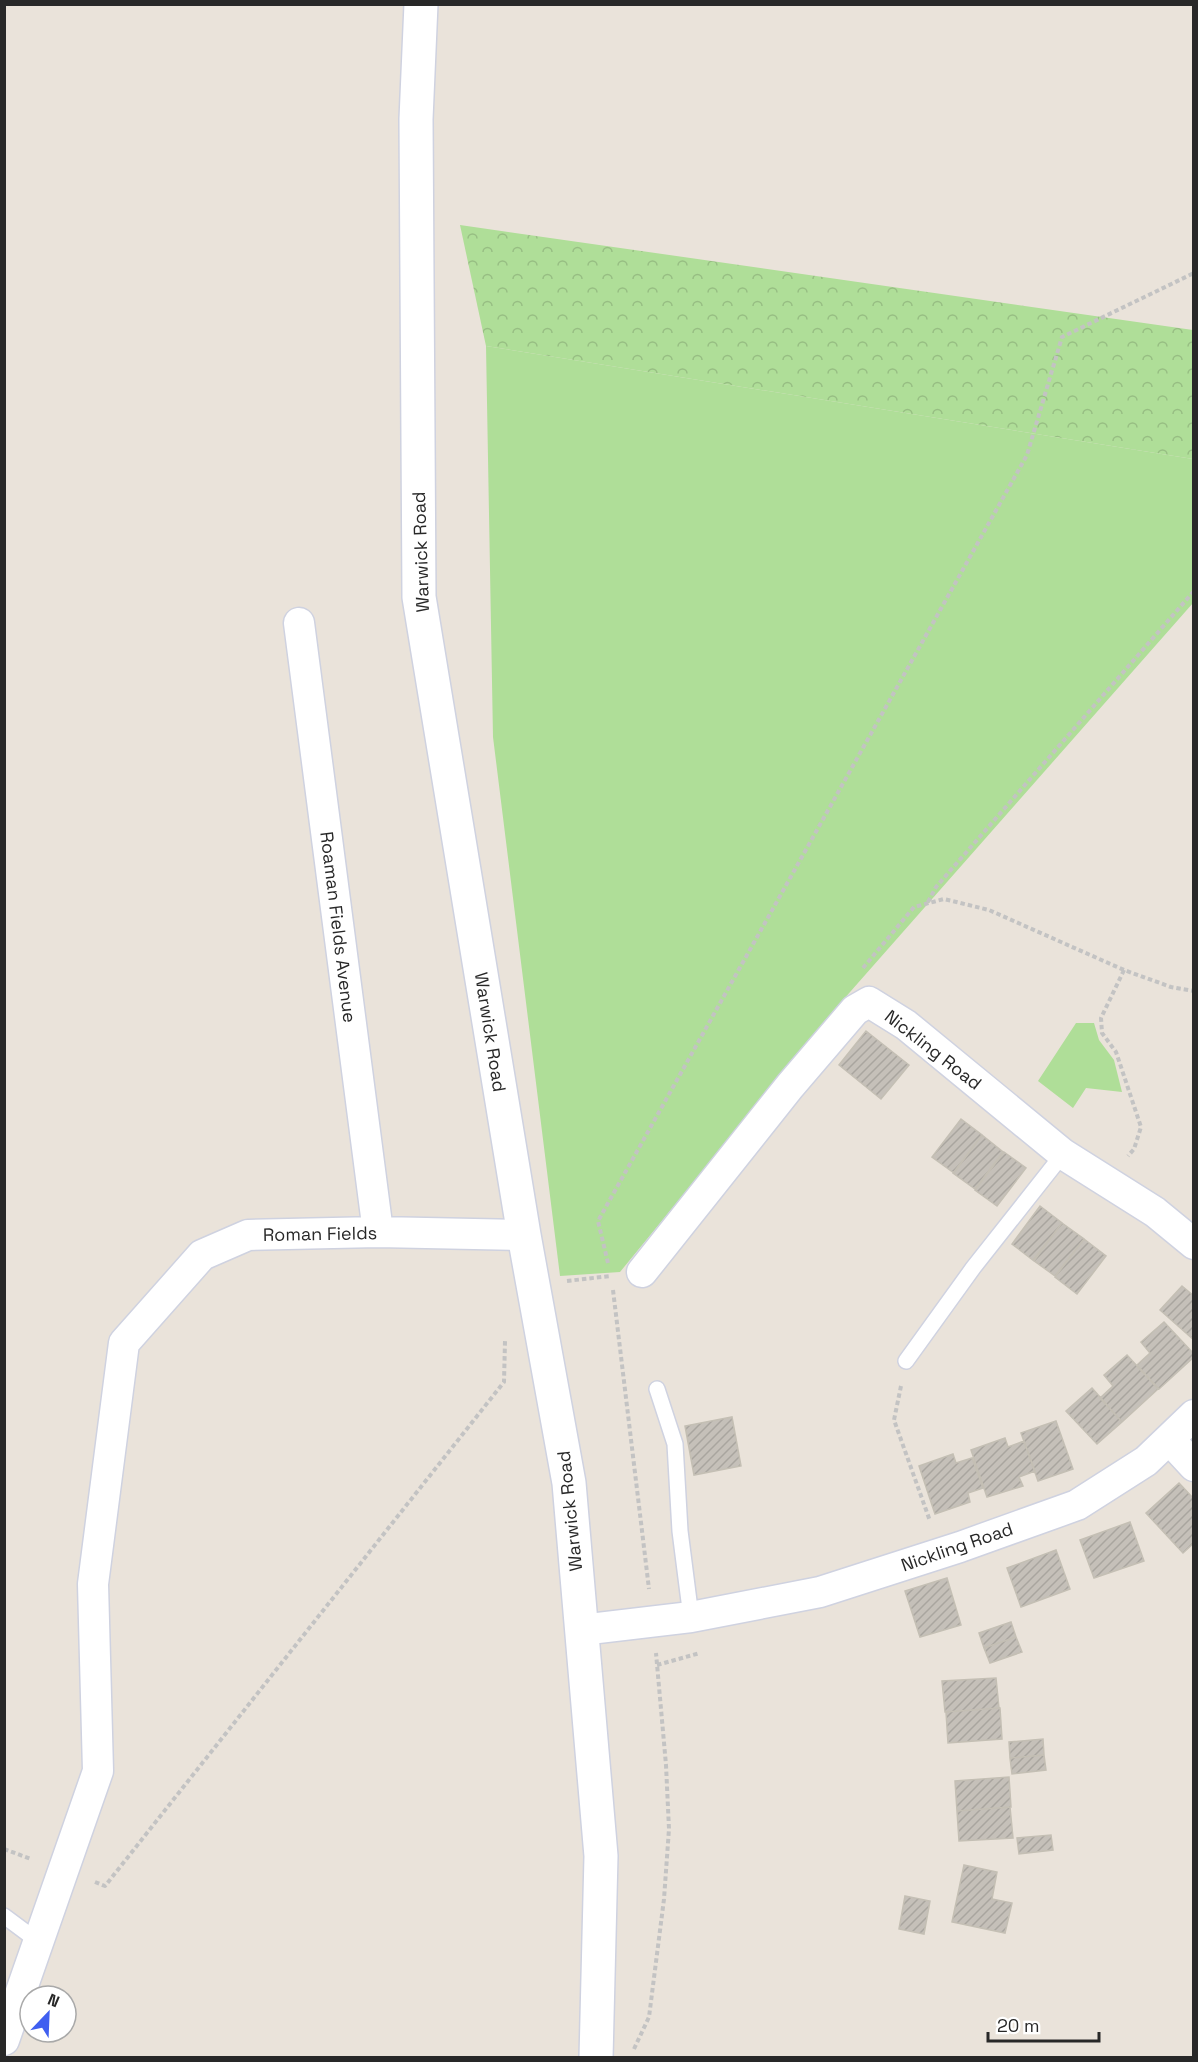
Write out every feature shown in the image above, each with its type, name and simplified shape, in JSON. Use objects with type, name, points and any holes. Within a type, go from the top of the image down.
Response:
[{"type":"main road","name":"Warwick Road","points":[[421,4],[416,119],[419,597],[524,1234],[569,1483],[602,1856],[596,2058]]},
{"type":"street","name":"Roaman Fields Avenue","points":[[299,622],[378,1232]]},
{"type":"street","name":"Nickling Road","points":[[642,1272],[790,1086],[855,1010],[869,1002],[906,1025],[1063,1154],[1155,1212],[1194,1244]]},
{"type":"street","name":"Roman Fields","points":[[63,1871],[98,1771],[93,1584],[124,1343],[202,1255],[248,1235],[378,1232],[524,1234]]},
{"type":"street","name":"Nickling Road","points":[[581,1630],[691,1617],[820,1592],[941,1553],[1077,1505],[1146,1461],[1194,1416]]},
{"type":"street","points":[[1168,1439],[1194,1466]]},
{"type":"street","points":[[4,2040],[63,1871]]},
{"type":"lane","points":[[906,1361],[973,1268],[1063,1154]]},
{"type":"lane","points":[[657,1389],[675,1444],[680,1531],[691,1617]]},
{"type":"lane","points":[[4,1916],[39,1942]]},
{"type":"path","points":[[608,1264],[598,1221],[1028,455],[1062,337],[1194,273]]},
{"type":"path","points":[[927,903],[936,887],[1194,591]]},
{"type":"path","points":[[861,970],[914,907],[944,899],[989,910],[1124,970],[1171,987],[1194,991]]},
{"type":"path","points":[[1108,1183],[1134,1149],[1141,1127],[1116,1052],[1102,1033],[1101,1018],[1124,970]]},
{"type":"path","points":[[534,1285],[611,1275],[653,1622],[666,1765],[669,1829],[664,1899],[649,2017],[630,2058]]},
{"type":"path","points":[[4,1849],[105,1886],[504,1382],[505,1333]]},
{"type":"path","points":[[906,1361],[894,1420],[941,1553]]},
{"type":"green space","points":[[460,225],[1193,330],[1193,459],[486,346]]},
{"type":"green space","points":[[486,346],[1193,459],[1193,603],[843,1000],[620,1272],[560,1276],[493,737]]},
{"type":"green space","points":[[1076,1023],[1094,1023],[1099,1040],[1114,1060],[1122,1092],[1086,1088],[1073,1108],[1038,1081]]},
{"type":"building","points":[[866,1031],[909,1065],[881,1099],[839,1065]]},
{"type":"building","points":[[961,1119],[982,1135],[954,1173],[932,1157]]},
{"type":"building","points":[[982,1135],[1003,1152],[975,1189],[953,1173]]},
{"type":"building","points":[[1004,1152],[1026,1168],[997,1206],[975,1190]]},
{"type":"building","points":[[1040,1206],[1062,1223],[1034,1261],[1012,1244]]},
{"type":"building","points":[[1062,1223],[1084,1239],[1055,1276],[1033,1260]]},
{"type":"building","points":[[1084,1239],[1106,1256],[1077,1294],[1055,1277]]},
{"type":"building","points":[[1182,1286],[1194,1296],[1194,1340],[1160,1310]]},
{"type":"building","points":[[1164,1322],[1194,1354],[1194,1357],[1159,1389],[1137,1365],[1150,1353],[1141,1342]]},
{"type":"building","points":[[1127,1355],[1158,1389],[1122,1422],[1100,1398],[1113,1386],[1104,1375]]},
{"type":"building","points":[[1092,1388],[1122,1422],[1097,1444],[1066,1411]]},
{"type":"building","points":[[732,1417],[741,1466],[694,1475],[685,1426]]},
{"type":"building","points":[[1056,1421],[1073,1469],[1038,1481],[1021,1433]]},
{"type":"building","points":[[1005,1438],[1008,1447],[1024,1441],[1035,1471],[1019,1477],[1023,1486],[987,1497],[971,1450]]},
{"type":"building","points":[[953,1454],[956,1463],[972,1458],[983,1488],[968,1493],[970,1502],[935,1514],[919,1466]]},
{"type":"building","points":[[1179,1483],[1194,1499],[1194,1543],[1183,1553],[1146,1513]]},
{"type":"building","points":[[1130,1522],[1144,1561],[1094,1578],[1080,1540]]},
{"type":"building","points":[[1056,1550],[1070,1589],[1021,1607],[1007,1568]]},
{"type":"building","points":[[947,1578],[961,1625],[920,1637],[905,1591]]},
{"type":"building","points":[[1011,1622],[1016,1637],[984,1648],[979,1633]]},
{"type":"building","points":[[1016,1637],[1022,1652],[990,1663],[984,1648]]},
{"type":"building","points":[[996,1678],[999,1708],[945,1712],[942,1681]]},
{"type":"building","points":[[1000,1708],[1002,1739],[948,1743],[946,1712]]},
{"type":"building","points":[[1043,1739],[1044,1755],[1010,1758],[1009,1742]]},
{"type":"building","points":[[1044,1755],[1046,1770],[1012,1774],[1010,1758]]},
{"type":"building","points":[[1009,1777],[1011,1807],[957,1811],[955,1781]]},
{"type":"building","points":[[1010,1807],[1013,1838],[959,1841],[957,1811]]},
{"type":"building","points":[[1051,1835],[1053,1850],[1019,1854],[1017,1838]]},
{"type":"building","points":[[964,1865],[997,1872],[992,1899],[1012,1903],[1005,1933],[952,1922]]},
{"type":"building","points":[[905,1896],[930,1901],[924,1934],[899,1929]]}]
